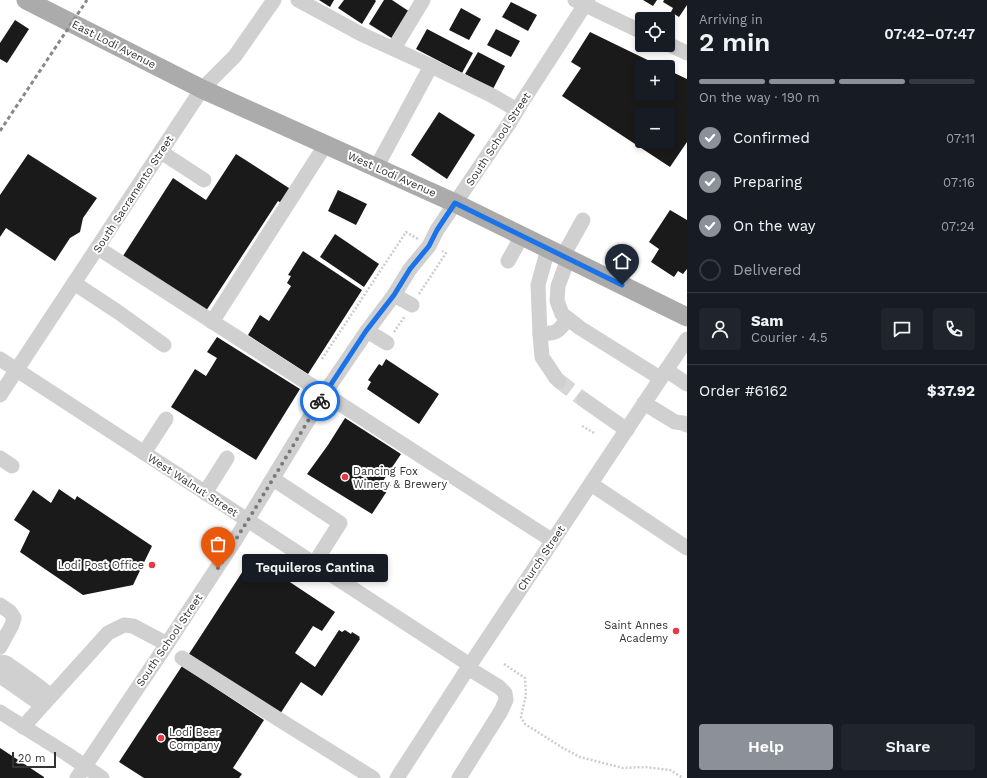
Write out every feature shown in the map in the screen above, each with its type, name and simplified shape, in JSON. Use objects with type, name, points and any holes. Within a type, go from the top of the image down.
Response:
[{"type":"main road","name":"East Lodi Avenue","points":[[26,0],[202,89]]},
{"type":"main road","name":"West Lodi Avenue","points":[[202,89],[455,203],[687,318]]},
{"type":"street","name":"South Sacramento Street","points":[[0,395],[202,89],[234,56],[274,0]]},
{"type":"street","points":[[298,0],[361,34],[432,66],[491,95],[517,110]]},
{"type":"street","points":[[394,48],[423,0]]},
{"type":"street","points":[[583,2],[635,28]]},
{"type":"street","name":"South School Street","points":[[81,772],[248,521],[324,394],[366,331],[394,295],[410,269],[429,246],[437,230],[510,122],[583,2]]},
{"type":"street","points":[[675,47],[687,53]]},
{"type":"street","points":[[376,168],[432,66]]},
{"type":"street","points":[[212,322],[326,144]]},
{"type":"street","points":[[161,152],[204,180]]},
{"type":"street","points":[[559,381],[542,357],[538,285],[583,220]]},
{"type":"street","points":[[508,262],[522,236]]},
{"type":"street","points":[[98,248],[553,541]]},
{"type":"street","points":[[560,254],[557,301],[562,314],[580,328],[663,374],[687,384]]},
{"type":"street","points":[[74,283],[164,345]]},
{"type":"street","points":[[394,295],[412,305]]},
{"type":"street","points":[[540,334],[552,333],[560,330],[568,319]]},
{"type":"street","points":[[366,331],[387,343]]},
{"type":"street","name":"Church Street","points":[[397,778],[469,666],[687,339]]},
{"type":"street","name":"West Walnut Street","points":[[0,359],[499,687],[504,693],[506,700],[459,778]]},
{"type":"street","points":[[584,400],[627,430]]},
{"type":"street","points":[[644,403],[674,422],[687,425]]},
{"type":"street","points":[[144,453],[166,419]]},
{"type":"street","points":[[205,493],[227,458]]},
{"type":"street","points":[[273,479],[340,523],[314,564]]},
{"type":"street","points":[[591,484],[687,548]]},
{"type":"street","points":[[0,605],[10,612],[14,618],[12,625],[0,647]]},
{"type":"street","points":[[23,727],[108,633],[124,625],[133,626],[167,644]]},
{"type":"street","points":[[182,658],[373,778]]},
{"type":"street","points":[[0,662],[6,664],[33,682],[46,701]]},
{"type":"street","points":[[0,676],[46,701]]},
{"type":"street","points":[[0,712],[23,727],[81,772],[102,778]]},
{"type":"path","points":[[387,343],[412,305]]},
{"type":"path","points":[[582,426],[596,434]]},
{"type":"path","points":[[504,664],[524,678],[526,695],[522,717],[525,724],[580,757],[623,768],[645,767],[670,770],[683,778]]},
{"type":"building","points":[[319,0],[334,0],[330,7]]},
{"type":"building","points":[[344,0],[376,1],[362,24],[338,8]]},
{"type":"building","points":[[384,0],[392,0],[410,12],[393,39],[369,24]]},
{"type":"building","points":[[643,0],[657,0],[653,6]]},
{"type":"building","points":[[664,0],[687,0],[687,5],[679,17],[675,14],[675,12],[671,12],[673,8],[663,2]]},
{"type":"building","points":[[511,2],[537,15],[528,31],[502,17]]},
{"type":"building","points":[[461,8],[481,19],[469,40],[449,30]]},
{"type":"building","points":[[15,20],[29,29],[7,63],[0,59],[0,43]]},
{"type":"building","points":[[427,29],[473,53],[462,73],[416,49]]},
{"type":"building","points":[[496,29],[520,41],[511,57],[487,45]]},
{"type":"building","points":[[590,32],[648,60],[635,60],[635,100],[675,100],[675,73],[687,79],[687,142],[670,167],[641,148],[675,148],[675,108],[635,108],[635,144],[562,96],[581,68],[571,62]]},
{"type":"building","points":[[478,52],[505,66],[493,89],[465,74]]},
{"type":"building","points":[[439,112],[475,135],[447,179],[411,155]]},
{"type":"building","points":[[28,154],[97,198],[83,218],[80,232],[70,238],[55,261],[6,228],[0,237],[0,195]]},
{"type":"building","points":[[236,154],[292,190],[283,204],[278,201],[206,311],[123,256],[173,178],[206,200]]},
{"type":"building","points":[[338,190],[367,204],[356,225],[328,211]]},
{"type":"building","points":[[670,210],[687,220],[687,269],[683,274],[678,271],[674,277],[651,262],[659,249],[649,242]]},
{"type":"building","points":[[335,234],[379,264],[364,287],[320,257]]},
{"type":"building","points":[[303,251],[362,290],[308,374],[248,335],[260,315],[269,321],[291,286],[287,283],[291,276],[288,275]]},
{"type":"building","points":[[217,337],[300,389],[256,460],[171,407],[195,369],[206,376],[217,358],[207,352]]},
{"type":"building","points":[[386,359],[439,394],[419,424],[367,389],[371,382],[368,380],[379,364],[382,366]]},
{"type":"building","points":[[345,418],[401,454],[383,481],[391,485],[372,514],[307,474]]},
{"type":"building","points":[[59,489],[75,500],[77,496],[152,546],[133,585],[83,595],[20,552],[30,531],[14,520],[33,490],[51,503]]},
{"type":"building","points":[[252,557],[335,612],[322,631],[313,626],[295,653],[315,667],[339,630],[342,632],[345,630],[351,634],[352,632],[360,637],[322,696],[301,682],[280,714],[189,654]]},
{"type":"building","points":[[182,666],[264,720],[233,768],[242,774],[239,778],[144,778],[119,762]]},
{"type":"building","points":[[0,748],[44,777],[44,778],[0,778]]},
{"type":"tunnel","points":[[559,381],[584,400]]},
{"type":"railway","points":[[0,131],[87,0]]},
{"type":"way so far","points":[[218,568],[320,401]]},
{"type":"place","name":"Dancing Fox Winery & Brewery","points":[[345,477]]},
{"type":"place","name":"Lodi Post Office","points":[[152,565]]},
{"type":"place","name":"Tequileros Cantina","points":[[218,568]]},
{"type":"place","name":"Saint Annes Academy","points":[[676,631]]},
{"type":"place","name":"Lodi Beer Company","points":[[161,738]]},
{"type":"route","points":[[320,401],[366,331],[394,295],[410,269],[429,246],[437,230],[455,203],[622,285]]}]
